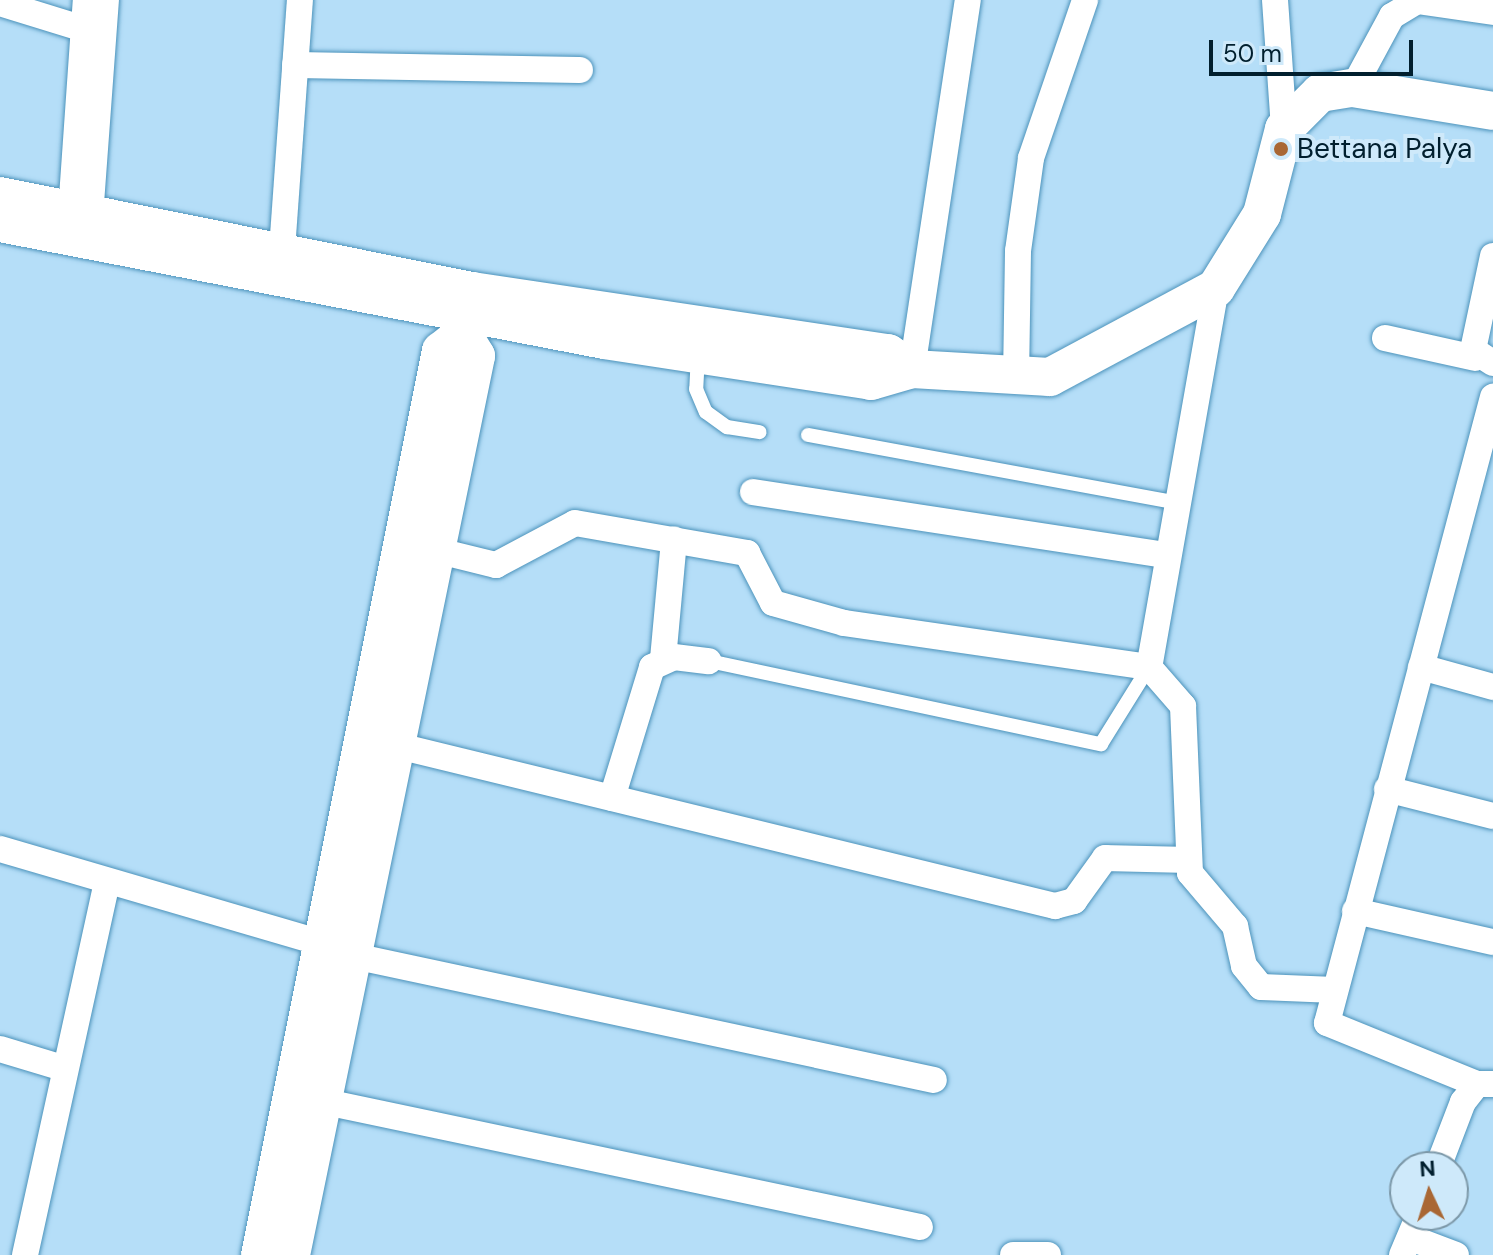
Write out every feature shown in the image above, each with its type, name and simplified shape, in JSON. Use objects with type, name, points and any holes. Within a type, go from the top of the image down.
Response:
[{"type":"street","points":[[86,0],[94,32]]},
{"type":"street","points":[[81,214],[94,32],[106,0]]},
{"type":"street","points":[[282,250],[300,0]]},
{"type":"street","points":[[912,369],[968,0]]},
{"type":"street","points":[[1016,379],[1018,251],[1031,158],[1085,0]]},
{"type":"street","points":[[1149,667],[1166,555],[1216,288],[1262,214],[1284,129],[1275,0]]},
{"type":"street","points":[[1353,88],[1392,16],[1417,1],[1493,12]]},
{"type":"street","points":[[0,3],[94,32]]},
{"type":"street","points":[[295,65],[580,70]]},
{"type":"street","points":[[1284,129],[1320,93],[1353,88],[1493,111]]},
{"type":"street","points":[[0,196],[81,214],[282,250],[467,313],[888,353],[912,369]]},
{"type":"street","points":[[0,223],[698,355],[871,381],[912,369],[1016,379],[1050,377],[1216,288]]},
{"type":"street","points":[[1385,338],[1484,360],[1493,256]]},
{"type":"street","points":[[381,742],[435,550],[476,356],[467,313]]},
{"type":"street","points":[[260,1255],[337,949],[381,742],[441,351],[467,313]]},
{"type":"street","points":[[1447,1151],[1485,1084],[1327,1023],[1493,397]]},
{"type":"street","points":[[753,492],[1166,555]]},
{"type":"street","points":[[435,550],[496,565],[575,523],[747,553],[773,603],[844,623],[1149,667],[1183,706],[1188,860],[1239,932],[1244,966],[1261,987],[1335,990]]},
{"type":"street","points":[[612,798],[647,681],[663,659],[674,540]]},
{"type":"street","points":[[663,659],[709,661]]},
{"type":"street","points":[[1421,667],[1493,687]]},
{"type":"street","points":[[381,742],[1055,906],[1074,901],[1105,858],[1188,860]]},
{"type":"street","points":[[1387,789],[1493,816]]},
{"type":"street","points":[[0,849],[337,949],[934,1080]]},
{"type":"street","points":[[25,1255],[63,1068],[107,882]]},
{"type":"street","points":[[1355,911],[1493,942]]},
{"type":"street","points":[[291,1255],[321,1101],[337,949]]},
{"type":"street","points":[[0,1049],[63,1068]]},
{"type":"street","points":[[321,1101],[920,1227]]},
{"type":"street","points":[[1411,1236],[1456,1255]]},
{"type":"street","points":[[1013,1255],[1048,1255]]},
{"type":"lane","points":[[698,355],[696,389],[706,412],[727,427],[760,432]]},
{"type":"lane","points":[[808,435],[1178,503]]},
{"type":"lane","points":[[709,661],[1101,744],[1149,667]]},
{"type":"place","name":"Bettana Palya","points":[[1281,149]]}]
